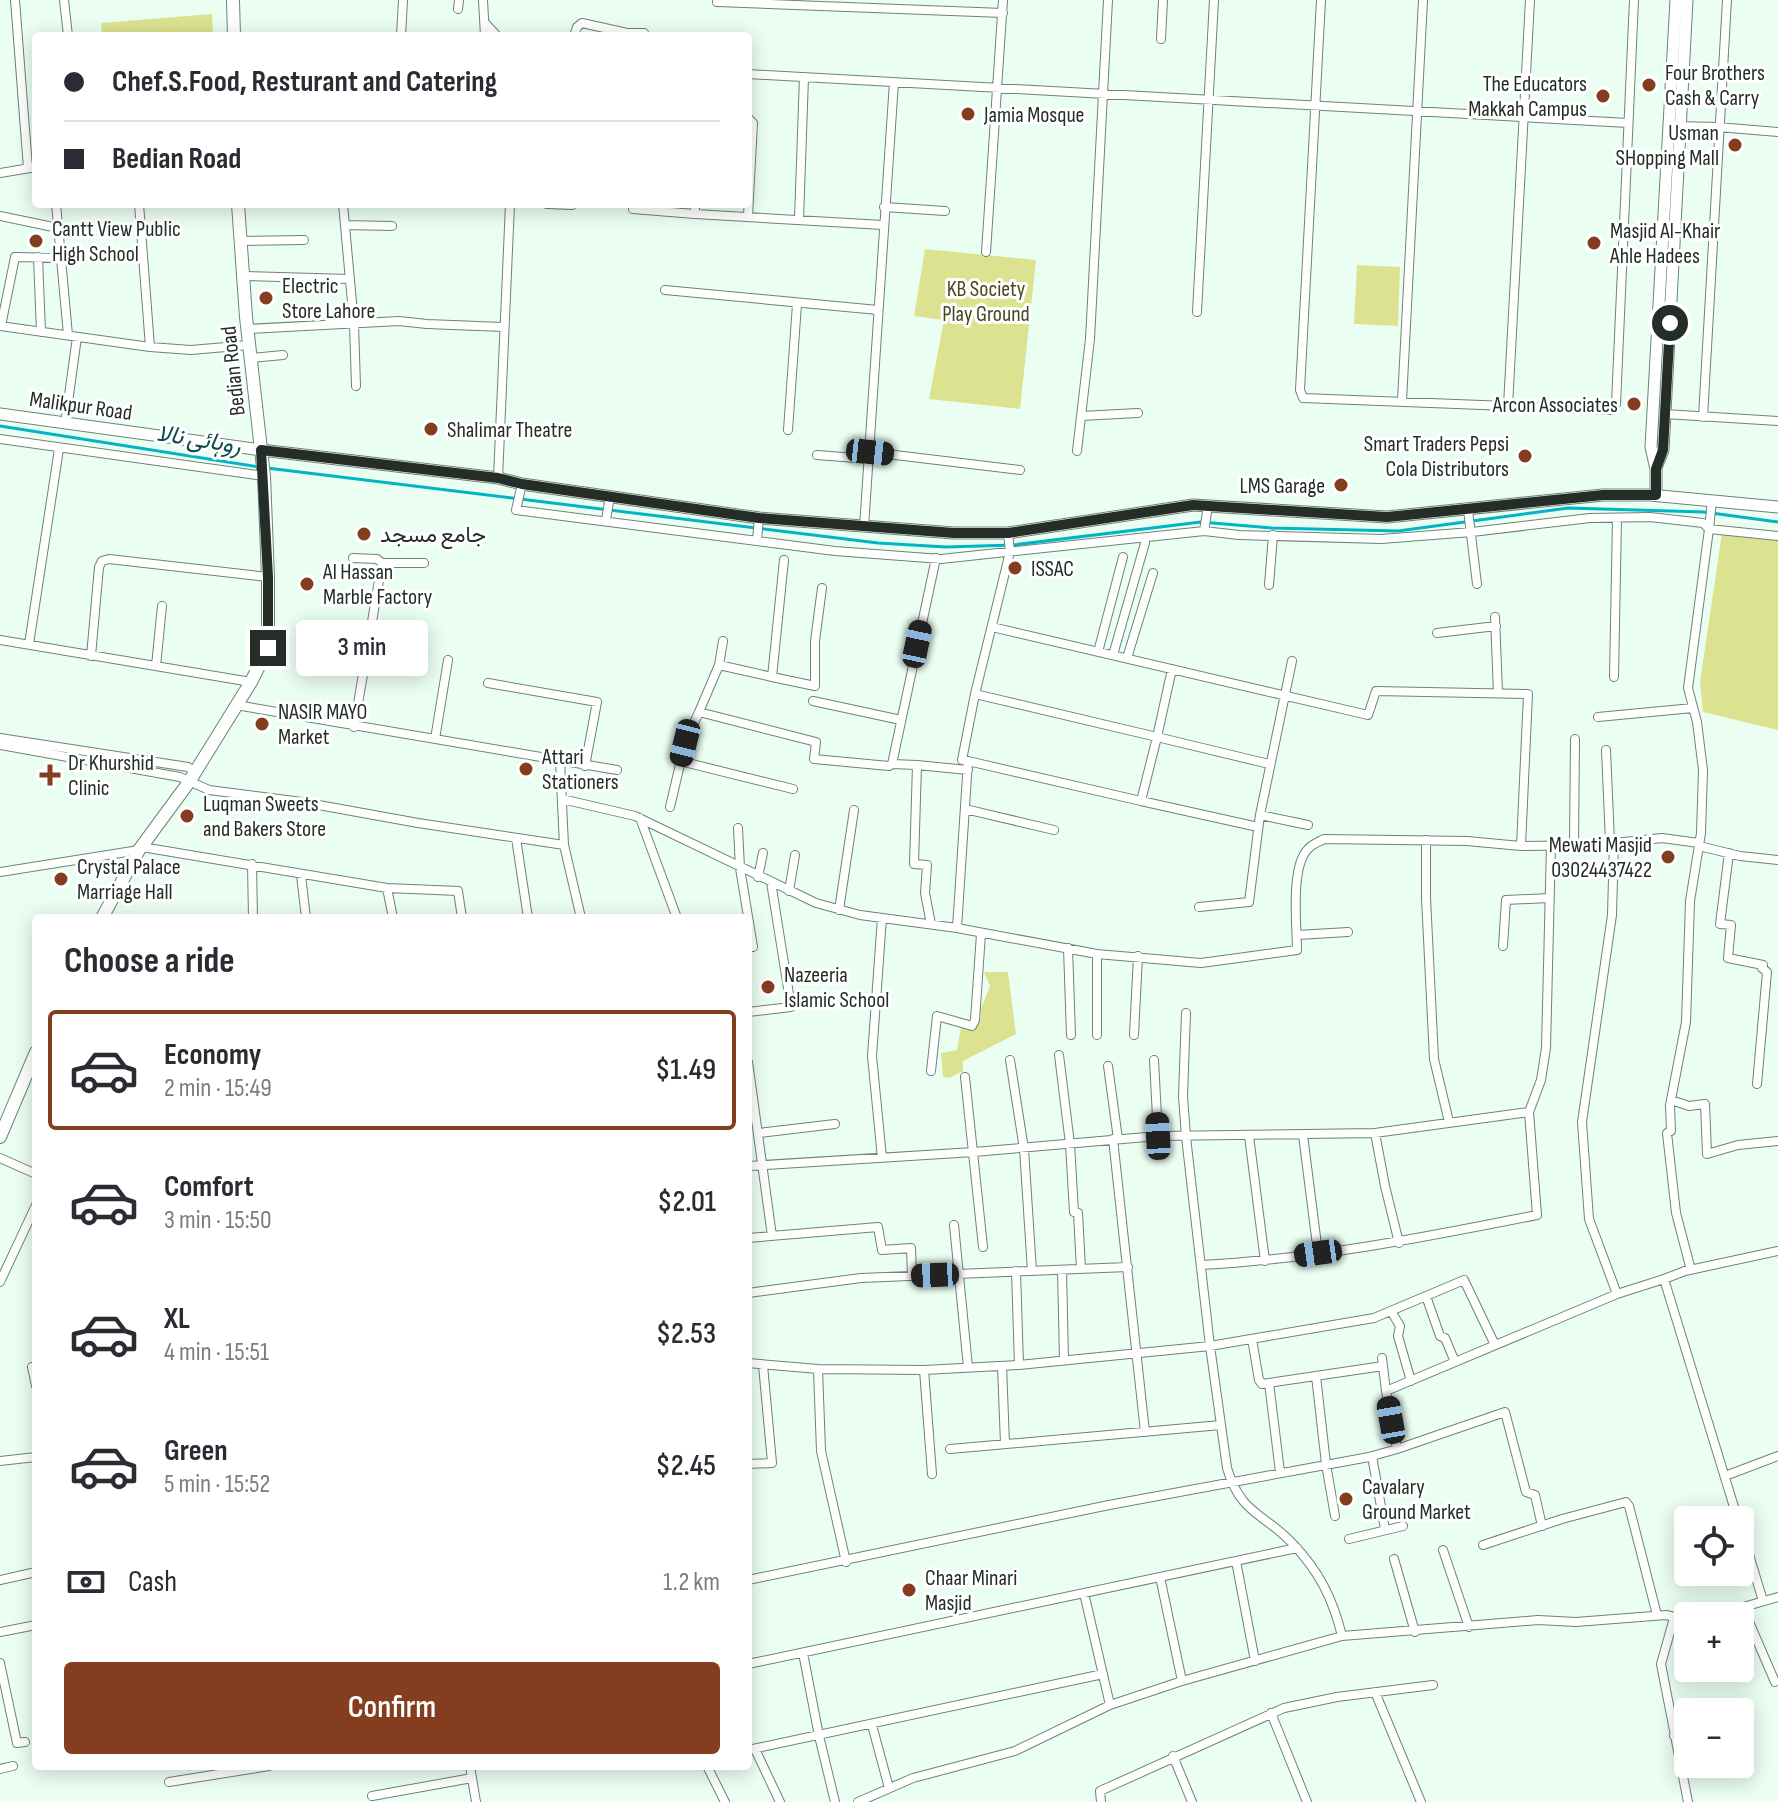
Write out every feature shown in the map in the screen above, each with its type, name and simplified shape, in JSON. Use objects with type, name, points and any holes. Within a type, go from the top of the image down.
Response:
[{"type":"main road","points":[[233,0],[234,32]]},
{"type":"main road","name":"Bedian Road","points":[[104,914],[141,848],[192,777],[251,682],[268,648],[263,474],[247,329],[238,208]]},
{"type":"main road","points":[[0,1137],[32,1061]]},
{"type":"street","points":[[0,173],[32,167],[15,0]]},
{"type":"street","points":[[64,0],[68,32]]},
{"type":"street","points":[[401,32],[403,0]]},
{"type":"street","points":[[483,0],[485,32]]},
{"type":"street","points":[[986,252],[1003,0]]},
{"type":"street","points":[[1077,451],[1090,339],[1108,0]]},
{"type":"street","points":[[1161,39],[1163,0]]},
{"type":"street","points":[[1197,312],[1214,0]]},
{"type":"street","points":[[1321,0],[1300,390],[1303,398],[1607,410],[1613,410],[1616,404],[1634,0]]},
{"type":"street","points":[[1402,401],[1423,0]]},
{"type":"street","points":[[1508,406],[1530,0]]},
{"type":"street","points":[[1656,469],[1663,450],[1665,414],[1676,0]]},
{"type":"street","points":[[1656,495],[1656,469],[1651,447],[1674,126],[1687,0]]},
{"type":"street","points":[[1703,417],[1727,0]]},
{"type":"street","points":[[717,2],[1003,13]]},
{"type":"street","points":[[485,23],[493,32]]},
{"type":"street","points":[[575,32],[582,23],[616,32]]},
{"type":"street","points":[[752,74],[1628,123]]},
{"type":"street","points":[[799,219],[804,77]]},
{"type":"street","points":[[864,527],[894,82]]},
{"type":"street","points":[[752,122],[752,142]]},
{"type":"street","points":[[1674,126],[1778,132]]},
{"type":"street","points":[[884,207],[945,211]]},
{"type":"street","points":[[56,208],[73,336],[65,424]]},
{"type":"street","points":[[139,208],[150,347]]},
{"type":"street","points":[[343,208],[356,386]]},
{"type":"street","points":[[498,478],[510,208]]},
{"type":"street","points":[[748,208],[748,216]]},
{"type":"street","points":[[633,209],[695,209],[748,216],[883,225]]},
{"type":"street","points":[[0,216],[58,228]]},
{"type":"street","points":[[345,225],[392,226]]},
{"type":"street","points":[[240,241],[304,240]]},
{"type":"street","points":[[61,258],[15,257],[1,326],[150,347],[283,355]]},
{"type":"street","points":[[38,257],[41,332]]},
{"type":"street","points":[[243,276],[349,279]]},
{"type":"street","points":[[665,290],[878,310]]},
{"type":"street","points":[[788,430],[797,304]]},
{"type":"street","points":[[247,329],[399,321],[503,327]]},
{"type":"street","points":[[1081,416],[1138,413]]},
{"type":"street","name":"Malikpur Road","points":[[0,414],[261,453],[498,478],[522,487],[759,521],[1008,536],[1193,505],[1208,511],[1387,517],[1469,513],[1603,495],[1656,495],[1778,507]]},
{"type":"street","points":[[1665,414],[1778,421]]},
{"type":"street","points":[[0,439],[263,474]]},
{"type":"street","points":[[29,644],[59,449]]},
{"type":"street","points":[[817,455],[870,456],[1020,470]]},
{"type":"street","points":[[522,487],[516,510],[606,518],[835,551],[936,558],[1205,528],[1273,535],[1381,539],[1590,518],[1650,517],[1703,523],[1709,529],[1778,536]]},
{"type":"street","points":[[606,518],[610,499]]},
{"type":"street","points":[[1691,1270],[1676,1213],[1667,1133],[1671,1131],[1671,1100],[1686,1022],[1690,901],[1699,844],[1703,770],[1688,688],[1712,502]]},
{"type":"street","points":[[1205,528],[1208,511]]},
{"type":"street","points":[[1469,513],[1477,584]]},
{"type":"street","points":[[1614,677],[1617,518]]},
{"type":"street","points":[[757,538],[759,521]]},
{"type":"street","points":[[1269,585],[1273,535]]},
{"type":"street","points":[[957,928],[968,766],[962,760],[1010,552],[1008,536]]},
{"type":"street","points":[[1113,655],[1145,543]]},
{"type":"street","points":[[1098,652],[1123,557]]},
{"type":"street","points":[[353,558],[377,559],[382,563],[424,563]]},
{"type":"street","points":[[892,764],[936,558]]},
{"type":"street","points":[[91,656],[102,561],[109,559],[268,577]]},
{"type":"street","points":[[772,677],[784,560]]},
{"type":"street","points":[[354,727],[382,563]]},
{"type":"street","points":[[1127,658],[1153,573]]},
{"type":"street","points":[[719,665],[815,686],[815,641],[822,588]]},
{"type":"street","points":[[156,666],[162,606]]},
{"type":"street","points":[[1437,633],[1495,621],[1498,693]]},
{"type":"street","points":[[992,627],[1368,715],[1376,691],[1528,694],[1521,846]]},
{"type":"street","points":[[0,640],[251,682]]},
{"type":"street","points":[[670,807],[685,743],[719,665],[723,641]]},
{"type":"street","points":[[435,739],[448,660]]},
{"type":"street","points":[[1199,907],[1249,902],[1269,764],[1292,661]]},
{"type":"street","points":[[365,664],[403,668]]},
{"type":"street","points":[[1141,801],[1172,669]]},
{"type":"street","points":[[488,683],[597,702],[585,766]]},
{"type":"street","points":[[975,694],[1269,764]]},
{"type":"street","points":[[813,701],[901,720]]},
{"type":"street","points":[[236,705],[617,770]]},
{"type":"street","points":[[1598,717],[1693,708]]},
{"type":"street","points":[[699,712],[816,742],[814,759],[889,766],[968,766],[1258,827]]},
{"type":"street","points":[[0,738],[192,777],[209,790],[564,845]]},
{"type":"street","points":[[1574,844],[1575,739]]},
{"type":"street","points":[[0,745],[126,762]]},
{"type":"street","points":[[1606,750],[1612,842],[1612,915],[1582,1122],[1589,1219],[1617,1294]]},
{"type":"street","points":[[560,761],[564,845],[580,914]]},
{"type":"street","points":[[680,761],[793,789]]},
{"type":"street","points":[[917,765],[914,864],[927,865],[925,893],[931,924]]},
{"type":"street","points":[[562,799],[640,818],[758,877],[839,910],[1097,954],[1201,963],[1297,950],[1300,861],[1306,850],[1324,839],[1426,840],[1521,846],[1595,845],[1662,838],[1778,860]]},
{"type":"street","points":[[965,809],[1054,830]]},
{"type":"street","points":[[839,910],[854,810]]},
{"type":"street","points":[[1260,815],[1308,825]]},
{"type":"street","points":[[640,818],[676,914]]},
{"type":"street","points":[[738,828],[740,868],[748,914]]},
{"type":"street","points":[[516,838],[527,914]]},
{"type":"street","points":[[1426,840],[1434,1059],[1449,1122]]},
{"type":"street","points":[[1201,1265],[1265,1261],[1399,1243],[1537,1215],[1529,1112],[1541,1080],[1546,1048],[1551,845]]},
{"type":"street","points":[[0,872],[141,848],[387,888],[458,891],[461,914]]},
{"type":"street","points":[[758,877],[763,853]]},
{"type":"street","points":[[1729,853],[1720,924],[1731,925],[1728,958],[1763,965],[1767,972],[1757,1084]]},
{"type":"street","points":[[789,891],[795,855]]},
{"type":"street","points":[[252,864],[253,914]]},
{"type":"street","points":[[301,875],[306,914]]},
{"type":"street","points":[[752,1012],[791,1007],[771,882]]},
{"type":"street","points":[[387,888],[392,914]]},
{"type":"street","points":[[1503,946],[1506,900],[1549,898]]},
{"type":"street","points":[[882,918],[872,1056],[882,1158]]},
{"type":"street","points":[[1297,935],[1348,932]]},
{"type":"street","points":[[931,1071],[937,1016],[972,1026],[975,1020],[981,934]]},
{"type":"street","points":[[752,941],[753,947]]},
{"type":"street","points":[[1068,948],[1071,1035]]},
{"type":"street","points":[[1097,954],[1097,1035]]},
{"type":"street","points":[[1134,1035],[1138,956]]},
{"type":"street","points":[[1186,1013],[1183,1096],[1186,1137],[1210,1346],[1231,1481],[1241,1499],[1297,1548],[1320,1579],[1335,1606],[1342,1636]]},
{"type":"street","points":[[1059,1055],[1070,1144],[1074,1212],[1078,1213],[1081,1269]]},
{"type":"street","points":[[1010,1060],[1024,1149],[1032,1271]]},
{"type":"street","points":[[1154,1060],[1158,1136]]},
{"type":"street","points":[[1108,1066],[1145,1432]]},
{"type":"street","points":[[965,1077],[983,1247]]},
{"type":"street","points":[[752,1088],[772,1236]]},
{"type":"street","points":[[1671,1100],[1689,1106],[1705,1104],[1707,1154],[1738,1145],[1778,1141]]},
{"type":"street","points":[[752,1165],[1024,1149],[1158,1136],[1375,1133],[1529,1112]]},
{"type":"street","points":[[759,1133],[835,1124]]},
{"type":"street","points":[[1375,1133],[1399,1243]]},
{"type":"street","points":[[1303,1135],[1318,1253]]},
{"type":"street","points":[[1249,1136],[1265,1261]]},
{"type":"street","points":[[0,1158],[32,1172]]},
{"type":"street","points":[[0,1282],[32,1214]]},
{"type":"street","points":[[954,1225],[968,1367]]},
{"type":"street","points":[[752,1238],[878,1227],[882,1250],[911,1248],[912,1276]]},
{"type":"street","points":[[1386,1391],[1617,1294],[1691,1270],[1778,1251]]},
{"type":"street","points":[[752,1292],[861,1278],[1128,1267]]},
{"type":"street","points":[[1062,1270],[1064,1360]]},
{"type":"street","points":[[1016,1271],[1019,1365]]},
{"type":"street","points":[[1664,1279],[1734,1506]]},
{"type":"street","points":[[752,1364],[818,1369],[924,1370],[1019,1365],[1210,1346],[1374,1318],[1464,1280],[1495,1345]]},
{"type":"street","points":[[1426,1296],[1440,1336],[1445,1338],[1455,1362]]},
{"type":"street","points":[[1391,1311],[1400,1326],[1398,1336],[1411,1381]]},
{"type":"street","points":[[1252,1339],[1259,1383],[1316,1376],[1383,1362],[1397,1449]]},
{"type":"street","points":[[752,1464],[772,1463],[763,1365]]},
{"type":"street","points":[[1002,1366],[1005,1444]]},
{"type":"street","points":[[818,1369],[821,1451],[846,1562]]},
{"type":"street","points":[[924,1370],[932,1474]]},
{"type":"street","points":[[1316,1376],[1335,1516]]},
{"type":"street","points":[[1269,1383],[1280,1472]]},
{"type":"street","points":[[752,1579],[1231,1481],[1372,1456],[1505,1412],[1526,1492],[1535,1495],[1542,1526]]},
{"type":"street","points":[[950,1449],[1221,1425]]},
{"type":"street","points":[[1372,1456],[1385,1529]]},
{"type":"street","points":[[1725,1476],[1778,1456]]},
{"type":"street","points":[[0,1461],[32,1457]]},
{"type":"street","points":[[1483,1545],[1626,1502],[1657,1615]]},
{"type":"street","points":[[1349,1539],[1403,1526]]},
{"type":"street","points":[[752,1663],[1297,1548]]},
{"type":"street","points":[[1443,1550],[1469,1627]]},
{"type":"street","points":[[1394,1559],[1415,1632]]},
{"type":"street","points":[[1236,1561],[1255,1661]]},
{"type":"street","points":[[1754,1572],[1763,1601]]},
{"type":"street","points":[[0,1580],[32,1573]]},
{"type":"street","points":[[1160,1577],[1182,1681]]},
{"type":"street","points":[[1084,1593],[1110,1705]]},
{"type":"street","points":[[1754,1604],[1778,1597]]},
{"type":"street","points":[[858,1802],[913,1778],[1015,1751],[1110,1705],[1182,1681],[1342,1636],[1538,1620],[1576,1622],[1657,1615],[1674,1618],[1661,1664],[1674,1736]]},
{"type":"street","points":[[0,1632],[32,1626]]},
{"type":"street","points":[[1754,1633],[1775,1682]]},
{"type":"street","points":[[803,1653],[835,1802]]},
{"type":"street","points":[[0,1663],[17,1743],[25,1742]]},
{"type":"street","points":[[752,1750],[1103,1674]]},
{"type":"street","points":[[1101,1802],[1100,1791],[1271,1713],[1337,1697],[1433,1685]]},
{"type":"street","points":[[1375,1692],[1421,1802]]},
{"type":"street","points":[[1271,1713],[1307,1802]]},
{"type":"street","points":[[872,1725],[889,1788]]},
{"type":"street","points":[[752,1752],[780,1802]]},
{"type":"street","points":[[1173,1756],[1192,1802]]},
{"type":"street","points":[[0,1769],[13,1766]]},
{"type":"street","points":[[169,1782],[244,1770]]},
{"type":"street","points":[[471,1770],[476,1802]]},
{"type":"street","points":[[709,1770],[725,1802]]},
{"type":"street","points":[[372,1796],[472,1778]]},
{"type":"street","points":[[1683,1778],[1688,1802]]},
{"type":"green space","points":[[212,14],[213,32],[102,32],[101,23]]},
{"type":"green space","name":"KB Society Play Ground","points":[[925,249],[1036,260],[1020,409],[929,399],[944,320],[914,316]]},
{"type":"green space","points":[[1357,265],[1400,267],[1398,326],[1354,324]]},
{"type":"green space","points":[[1722,533],[1778,540],[1778,730],[1703,712],[1700,682]]},
{"type":"green space","points":[[984,972],[1008,972],[1016,1034],[963,1061],[963,1071],[949,1078],[943,1077],[941,1053],[957,1050],[961,1028],[972,1030],[981,1018],[980,1011],[990,986]]},
{"type":"waterway","name":"روہائی نالا","points":[[0,426],[259,467]]},
{"type":"waterway","name":"روہائی نالا","points":[[267,468],[878,543],[946,547],[1013,545],[1201,522],[1272,528],[1398,531],[1568,508],[1704,512],[1778,522]]},
{"type":"place","name":"Four Brothers Cash & Carry","points":[[1649,85]]},
{"type":"place","name":"The Educators Makkah Campus","points":[[1603,96]]},
{"type":"place","name":"Jamia Mosque","points":[[968,114]]},
{"type":"place","name":"Usman SHopping Mall","points":[[1735,145]]},
{"type":"place","name":"Cantt View Public High School","points":[[36,241]]},
{"type":"place","name":"Masjid Al-Khair Ahle Hadees","points":[[1594,243]]},
{"type":"place","name":"Electric Store Lahore","points":[[266,298]]},
{"type":"place","name":"Arcon Associates","points":[[1634,404]]},
{"type":"place","name":"Shalimar Theatre","points":[[431,429]]},
{"type":"place","name":"Smart Traders Pepsi Cola Distributors","points":[[1525,456]]},
{"type":"place","name":"LMS Garage","points":[[1341,485]]},
{"type":"place","name":"جامع مسجد","points":[[364,534]]},
{"type":"place","name":"ISSAC","points":[[1015,568]]},
{"type":"place","name":"Al Hassan Marble Factory","points":[[307,584]]},
{"type":"place","name":"NASIR MAYO Market","points":[[262,724]]},
{"type":"place","name":"Attari Stationers","points":[[526,769]]},
{"type":"place","name":"Dr Khurshid Clinic","points":[[50,775]]},
{"type":"place","name":"Luqman Sweets and Bakers Store","points":[[187,816]]},
{"type":"place","name":"Mewati Masjid 03024437422","points":[[1668,857]]},
{"type":"place","name":"Crystal Palace Marriage Hall","points":[[61,879]]},
{"type":"place","name":"Nazeeria Islamic School","points":[[768,987]]},
{"type":"place","name":"Cavalary Ground Market","points":[[1346,1499]]},
{"type":"place","name":"Chaar Minari Masjid","points":[[909,1590]]},
{"type":"route","points":[[268,648],[268,577],[261,450],[498,478],[759,518],[954,533],[1008,533],[1193,505],[1387,517],[1603,495],[1656,495],[1656,469],[1663,450],[1670,323]]}]
